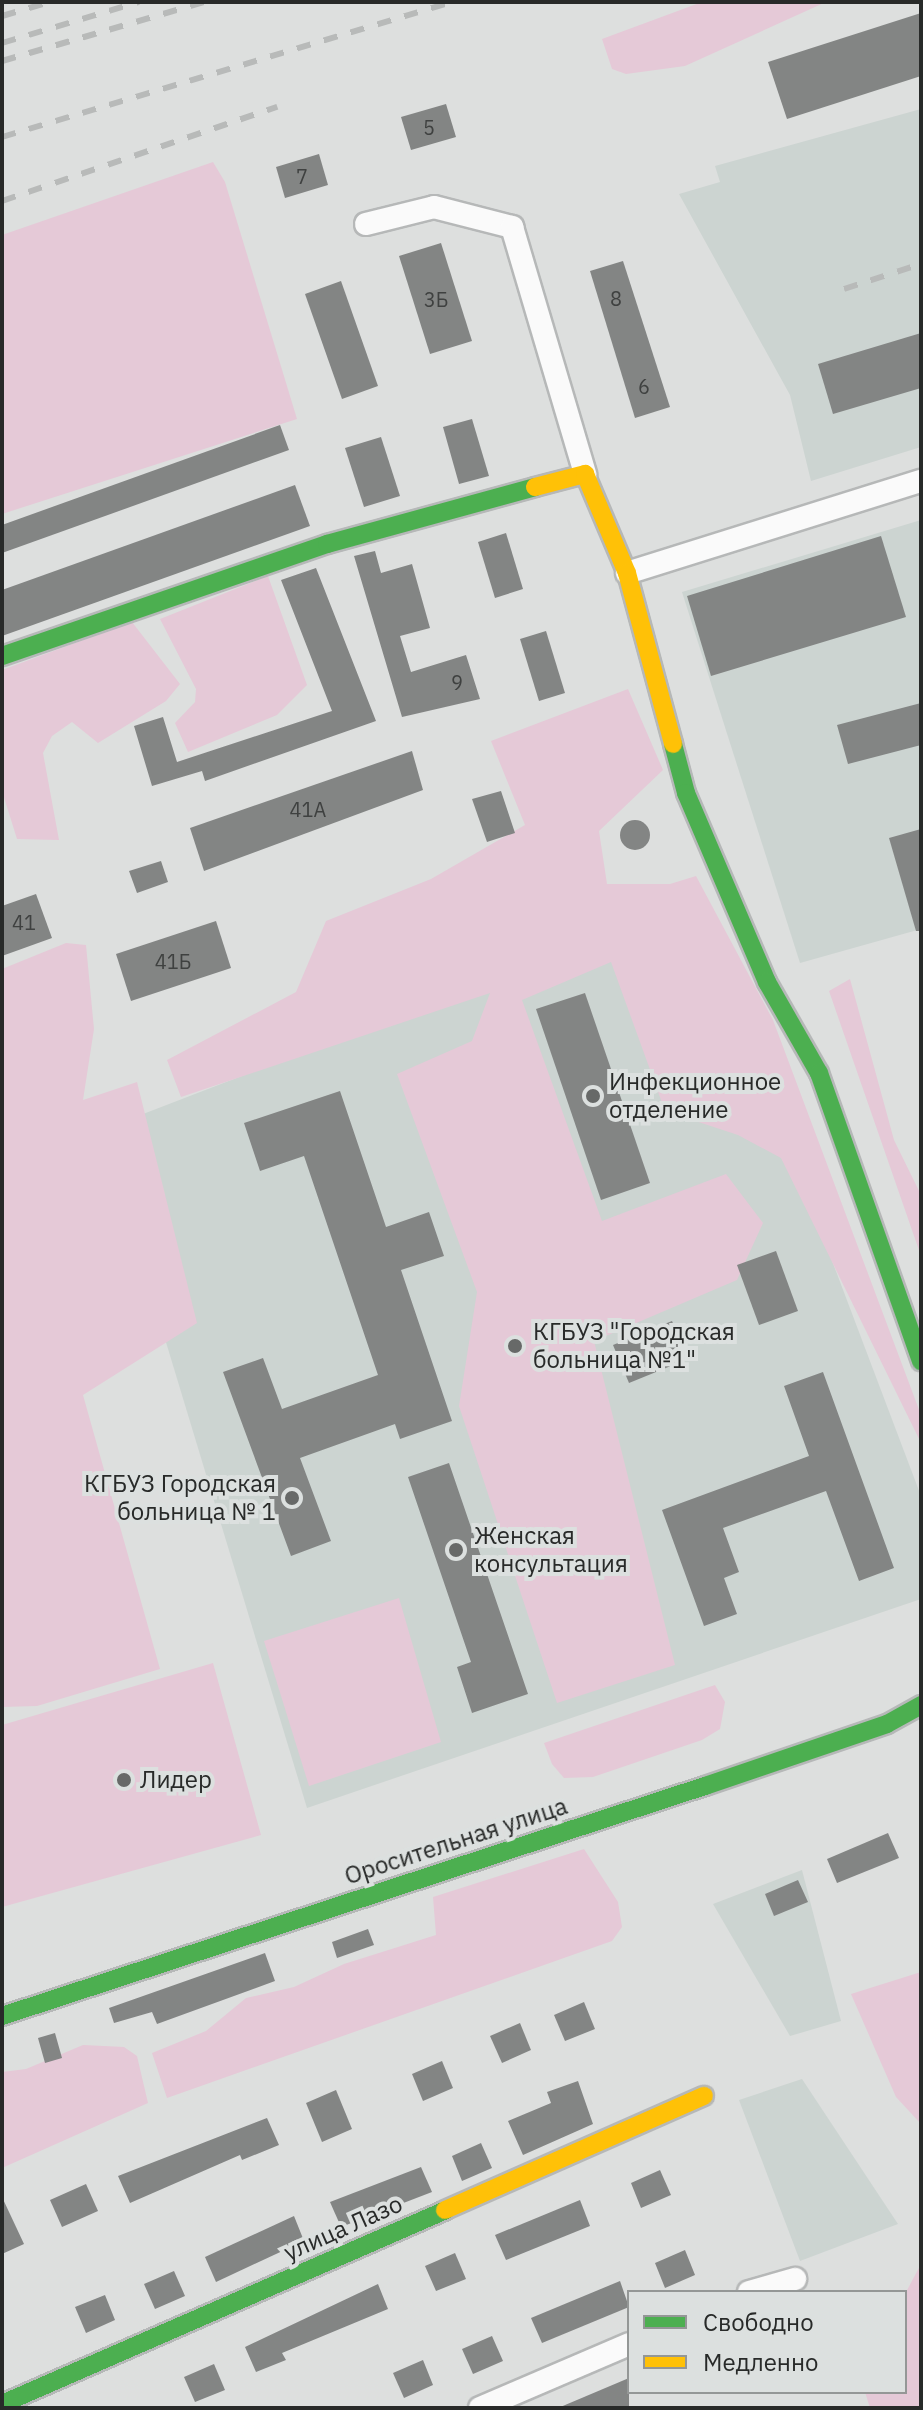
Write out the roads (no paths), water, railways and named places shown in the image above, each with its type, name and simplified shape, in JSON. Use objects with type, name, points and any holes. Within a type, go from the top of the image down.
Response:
[{"type":"street","points":[[366,224],[434,207],[512,227],[585,474],[627,573],[686,793],[767,982],[819,1073],[921,1361]]},
{"type":"street","points":[[2,656],[327,544],[585,474]]},
{"type":"street","points":[[627,573],[921,481]]},
{"type":"street","name":"Оросительная улица","points":[[2,2016],[705,1786],[887,1724],[921,1705]]},
{"type":"street","name":"улица Лазо","points":[[2,2404],[704,2096]]},
{"type":"street","points":[[756,2290],[795,2279]]},
{"type":"street","points":[[480,2408],[627,2345]]},
{"type":"railway","points":[[2,16],[50,2]]},
{"type":"railway","points":[[2,43],[139,2]]},
{"type":"railway","points":[[2,61],[204,2]]},
{"type":"railway","points":[[2,137],[452,2]]},
{"type":"railway","points":[[2,201],[277,107]]},
{"type":"railway","points":[[844,289],[921,264]]},
{"type":"place","name":"Инфекционное отделение","points":[[593,1096]]},
{"type":"place","name":"КГБУЗ \"Городская больница №1\"","points":[[515,1346]]},
{"type":"place","name":"КГБУЗ Городская больница № 1","points":[[292,1498]]},
{"type":"place","name":"Женская консультация","points":[[456,1550]]},
{"type":"place","name":"Лидер","points":[[124,1780]]}]
